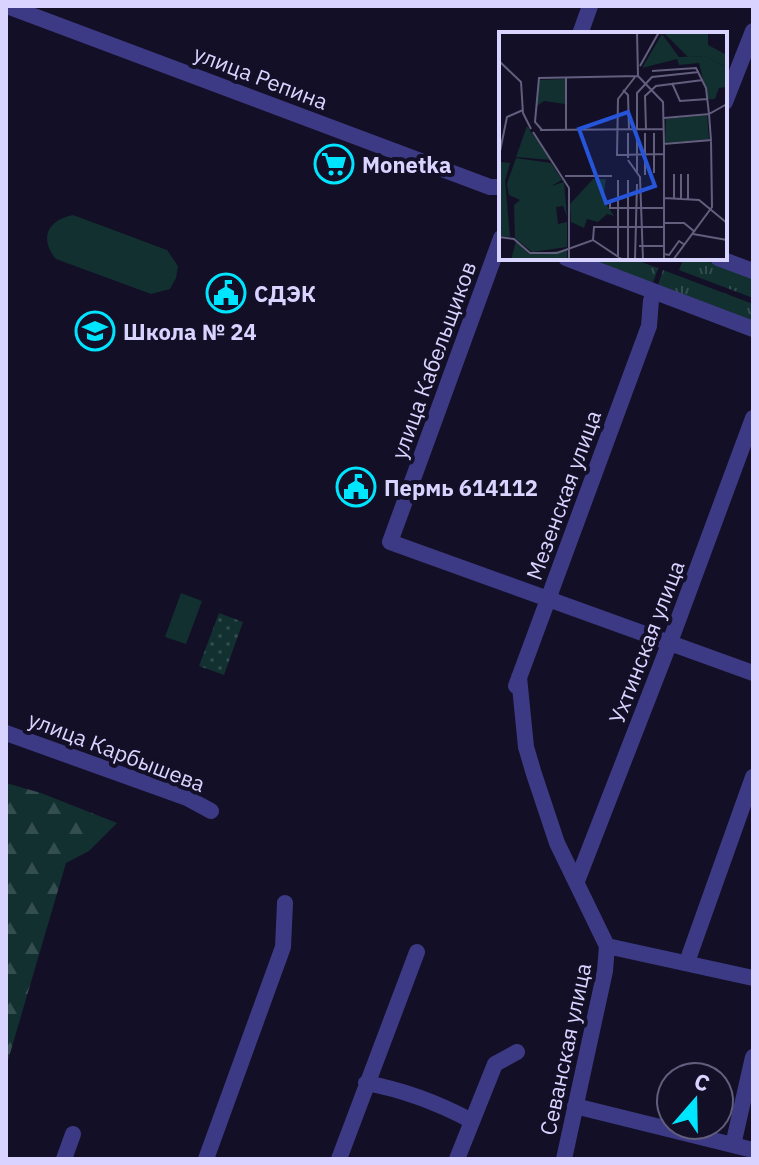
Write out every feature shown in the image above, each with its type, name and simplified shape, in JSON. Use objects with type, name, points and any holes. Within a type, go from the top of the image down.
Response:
[{"type":"street","name":"улица Репина","points":[[7,6],[497,190]]},
{"type":"street","points":[[581,32],[590,6]]},
{"type":"street","points":[[727,97],[753,31]]},
{"type":"street","name":"улица Кабельщиков","points":[[499,243],[390,542],[548,598]]},
{"type":"street","points":[[571,260],[753,329]]},
{"type":"street","points":[[723,260],[753,271]]},
{"type":"street","name":"Мезенская улица","points":[[511,704],[649,326],[651,300]]},
{"type":"street","name":"Ухтинская улица","points":[[577,881],[753,418]]},
{"type":"street","points":[[548,598],[753,673]]},
{"type":"street","name":"Севанская улица","points":[[519,677],[526,747],[534,774],[557,843],[607,946],[605,971],[564,1159]]},
{"type":"street","name":"улица Карбышева","points":[[6,733],[187,798],[211,811]]},
{"type":"street","points":[[687,962],[753,777]]},
{"type":"street","points":[[206,1159],[283,947],[285,903]]},
{"type":"street","points":[[607,946],[753,978]]},
{"type":"street","points":[[339,1159],[417,952]]},
{"type":"street","points":[[457,1159],[470,1120],[495,1064],[517,1052]]},
{"type":"street","points":[[733,1145],[753,1057]]},
{"type":"street","points":[[366,1083],[438,1103],[470,1120]]},
{"type":"street","points":[[575,1106],[753,1150]]},
{"type":"street","points":[[64,1159],[73,1134]]},
{"type":"green space","points":[[73,215],[167,250],[178,266],[170,289],[151,294],[56,259],[48,244],[48,231],[57,221]]},
{"type":"green space","points":[[591,260],[636,260],[658,268],[653,283]]},
{"type":"green space","points":[[683,260],[703,260],[753,277],[753,298],[679,270]]},
{"type":"green space","points":[[663,270],[753,304],[753,321],[658,285]]},
{"type":"green space","points":[[181,593],[202,601],[186,644],[165,637]]},
{"type":"green space","points":[[219,613],[243,622],[224,675],[199,666]]},
{"type":"green space","points":[[6,783],[41,793],[117,823],[89,851],[66,863],[6,1067]]},
{"type":"place","name":"Monetka","points":[[334,164]]},
{"type":"place","name":"СДЭК","points":[[226,293]]},
{"type":"place","name":"Школа № 24","points":[[95,331]]},
{"type":"place","name":"Пермь 614112","points":[[356,487]]}]
